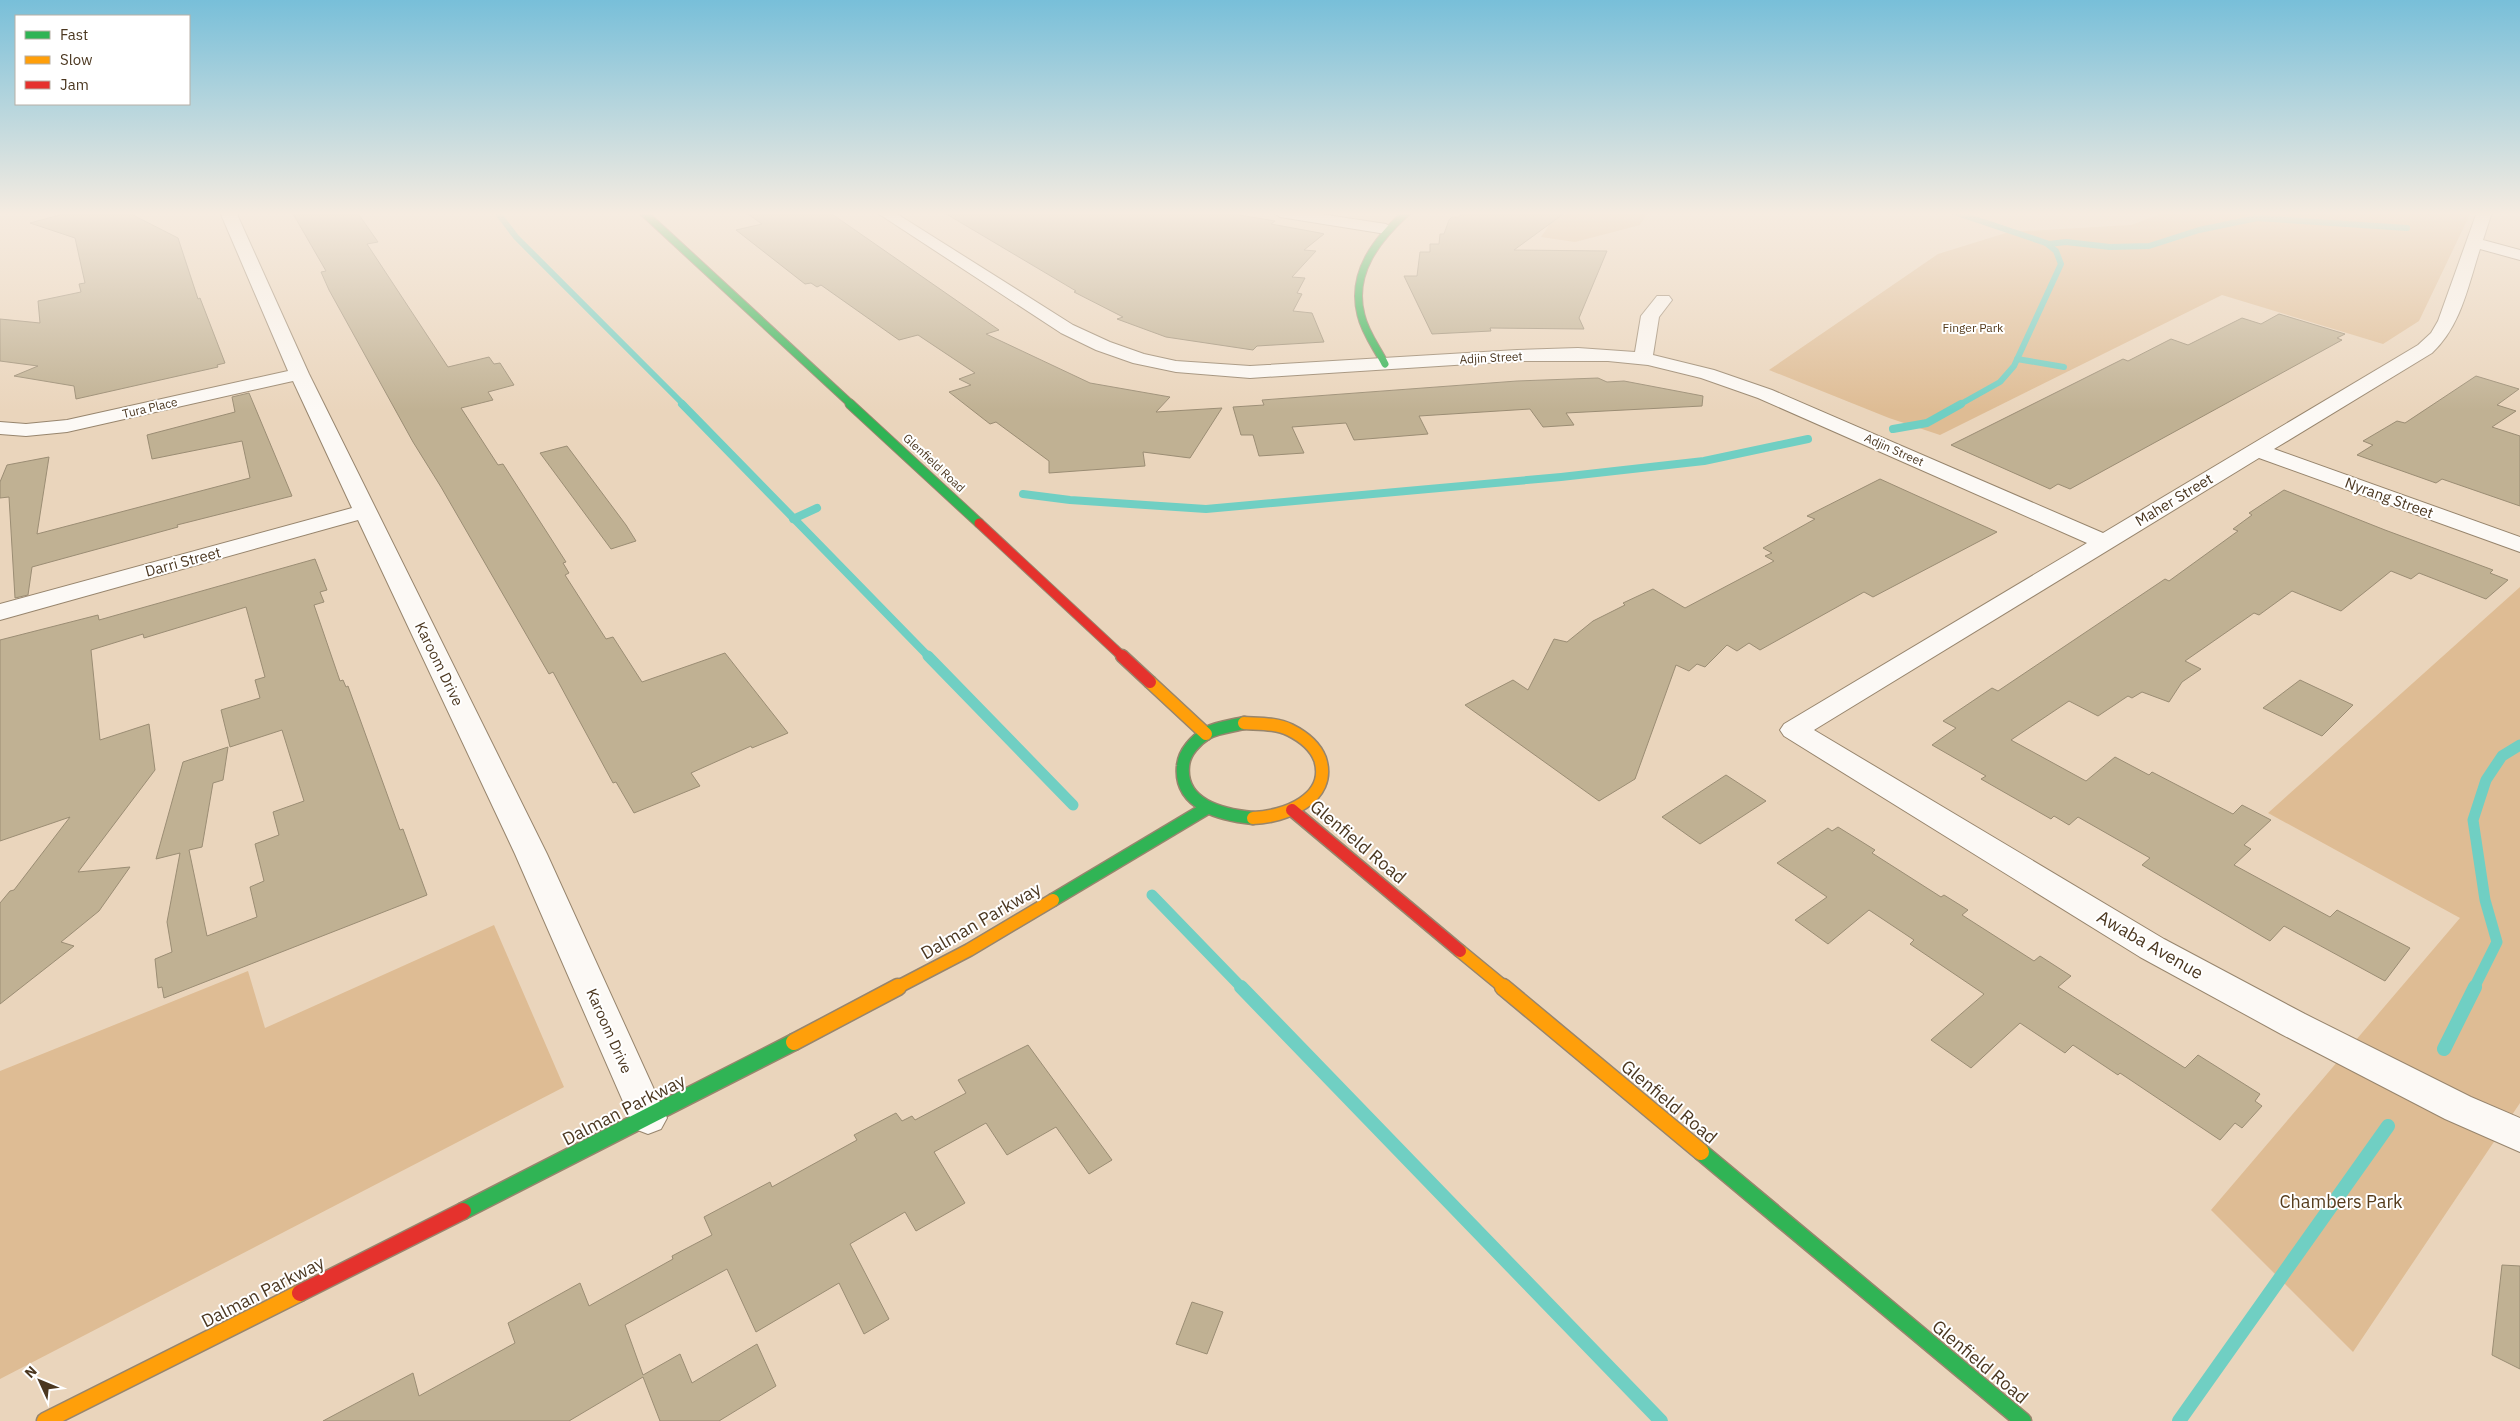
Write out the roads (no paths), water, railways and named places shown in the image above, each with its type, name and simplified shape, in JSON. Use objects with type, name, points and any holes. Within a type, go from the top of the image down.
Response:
[{"type":"main road","name":"Glenfield Road","points":[[715,278],[1206,734]]},
{"type":"main road","points":[[1360,278],[1357,292],[1361,316],[1385,364]]},
{"type":"main road","name":"Glenfield Road","points":[[1244,723],[1268,724],[1289,730],[1307,739],[1319,752],[1324,768],[1321,784],[1310,798],[1292,810],[1272,816],[1249,818],[1226,815],[1207,808],[1188,792],[1182,780],[1181,768],[1186,753],[1206,734],[1244,723]]},
{"type":"main road","name":"Dalman Parkway","points":[[45,1421],[648,1118],[969,950],[1207,808]]},
{"type":"main road","name":"Glenfield Road","points":[[1292,810],[2023,1421]]},
{"type":"street","name":"Karoom Drive","points":[[257,278],[299,374],[531,854],[648,1118]]},
{"type":"street","name":"Adjin Street","points":[[988,278],[1095,345],[1128,357],[1174,367],[1225,373],[1279,372],[1550,355],[1609,355],[1643,358],[1724,378],[1757,390],[2104,542]]},
{"type":"street","name":"Maher Street","points":[[1794,730],[2425,349],[2439,336],[2461,278]]},
{"type":"street","points":[[1643,358],[1650,316],[1663,300]]},
{"type":"street","name":"Tura Place","points":[[0,428],[26,430],[67,426],[299,374]]},
{"type":"street","name":"Nyrang Street","points":[[2257,450],[2520,545]]},
{"type":"street","name":"Darri Street","points":[[0,612],[366,511]]},
{"type":"street","name":"Awaba Avenue","points":[[1794,730],[2152,948],[2327,1042],[2458,1108],[2520,1136]]},
{"type":"waterway","points":[[557,278],[684,405]]},
{"type":"waterway","points":[[2017,359],[2054,278]]},
{"type":"waterway","points":[[1959,405],[2000,382],[2014,366],[2017,359]]},
{"type":"waterway","points":[[2017,359],[2064,367]]},
{"type":"waterway","points":[[682,404],[794,519]]},
{"type":"waterway","points":[[1893,429],[1927,423],[1961,404]]},
{"type":"waterway","points":[[1023,494],[1070,500],[1206,509],[1561,477],[1704,461],[1808,439]]},
{"type":"waterway","points":[[794,519],[817,508]]},
{"type":"waterway","points":[[794,519],[930,658]]},
{"type":"waterway","points":[[928,656],[1073,805]]},
{"type":"waterway","points":[[2474,988],[2497,942],[2485,900],[2473,820],[2486,780],[2502,756],[2520,745]]},
{"type":"waterway","points":[[1152,895],[1242,988]]},
{"type":"waterway","points":[[1241,987],[1661,1421]]},
{"type":"waterway","points":[[2444,1049],[2475,987]]},
{"type":"waterway","points":[[2179,1421],[2388,1126]]},
{"type":"park label","name":"Finger Park","points":[[1973,328]]},
{"type":"park label","name":"Chambers Park","points":[[2341,1202]]}]
